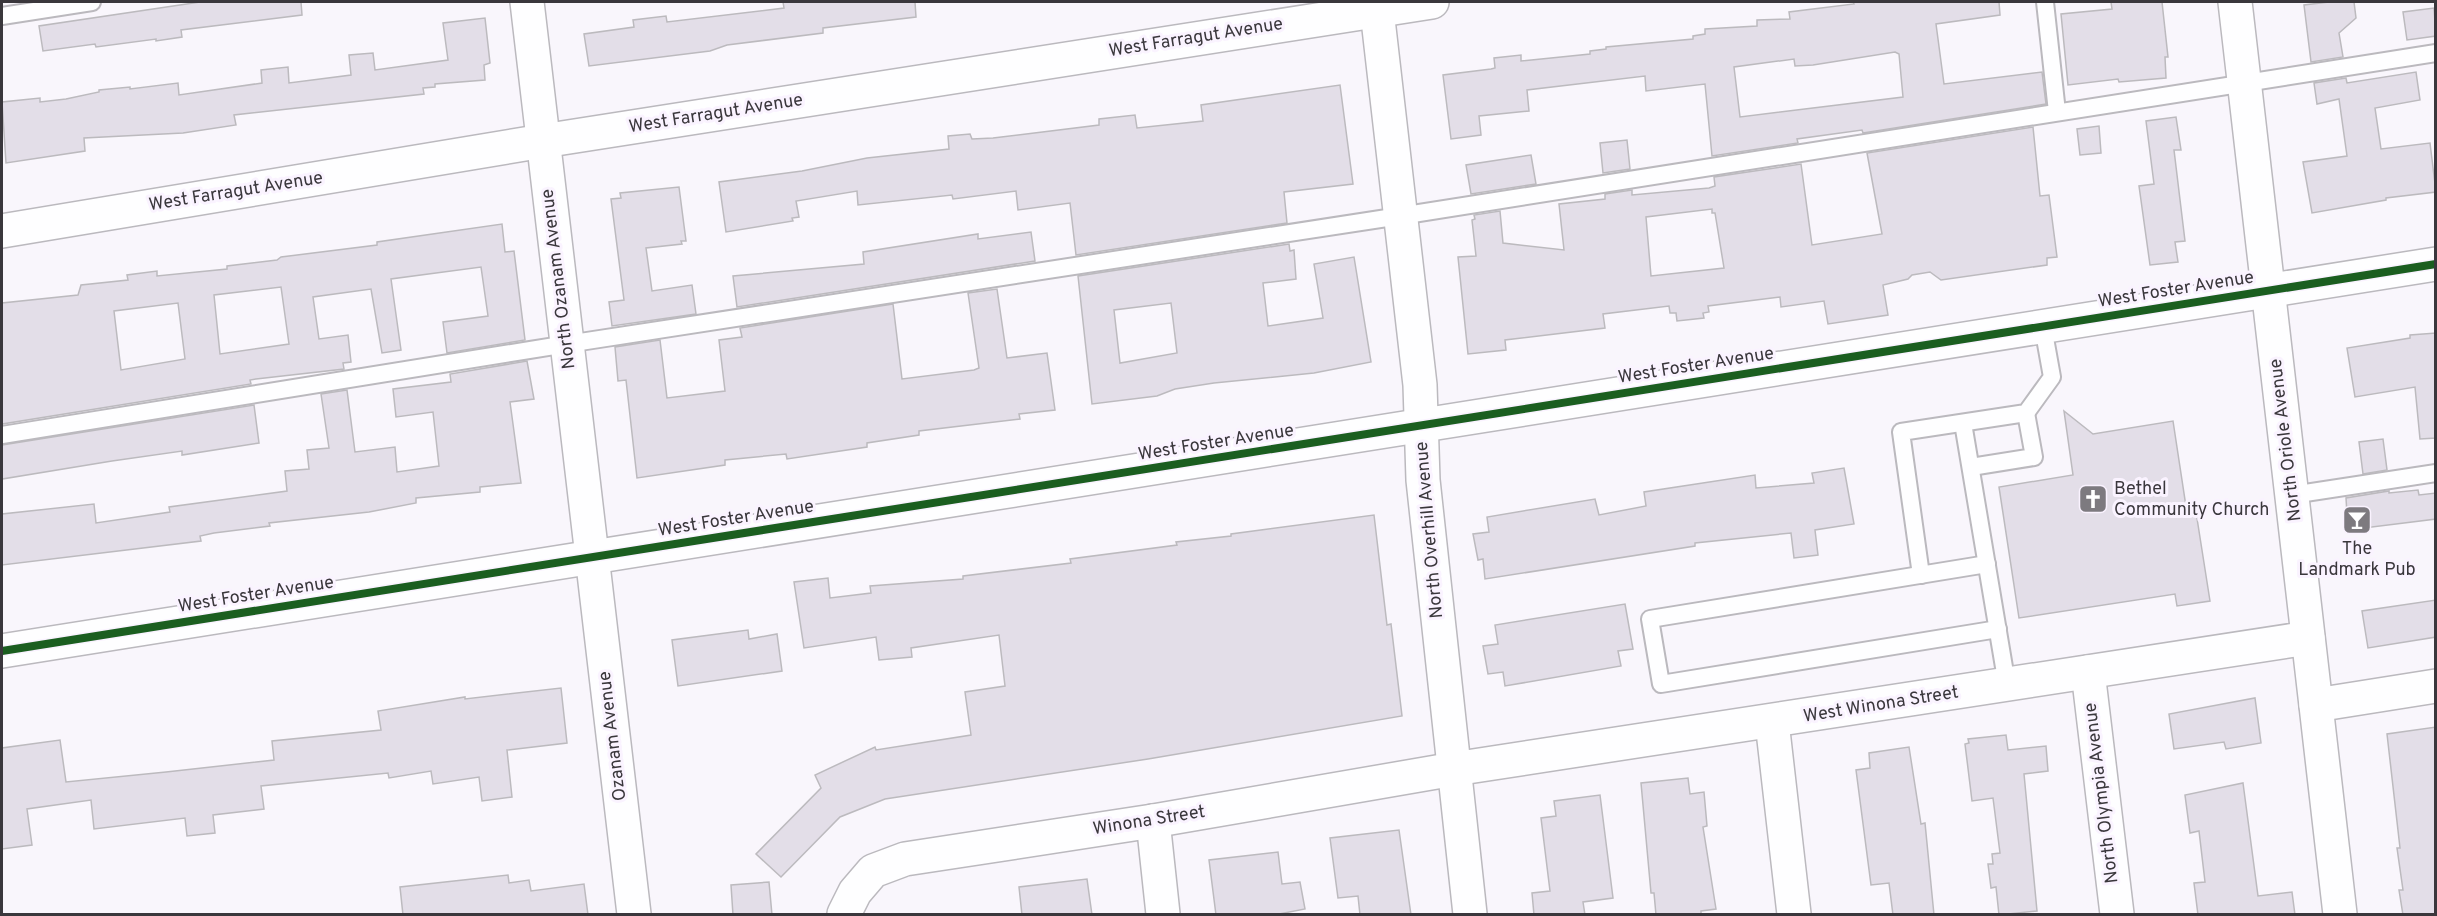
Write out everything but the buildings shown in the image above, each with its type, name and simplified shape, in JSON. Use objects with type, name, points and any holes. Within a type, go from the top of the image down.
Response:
[{"type":"street","name":"North Ozanam Avenue","points":[[527,2],[592,557]]},
{"type":"street","name":"West Farragut Avenue","points":[[2,231],[1376,6],[1432,2]]},
{"type":"street","name":"North Oriole Avenue","points":[[2235,2],[2340,915]]},
{"type":"street","name":"North Overhill Avenue","points":[[1376,6],[1420,385],[1423,480],[1470,915]]},
{"type":"street","name":"West Foster Avenue","points":[[2,651],[2436,264]]},
{"type":"street","name":"Ozanam Avenue","points":[[592,557],[634,915]]},
{"type":"street","name":"West Winona Street","points":[[1454,769],[2308,638]]},
{"type":"street","name":"North Olympia Avenue","points":[[2088,672],[2117,915]]},
{"type":"street","points":[[2316,705],[2436,686]]},
{"type":"street","points":[[1772,722],[1794,915]]},
{"type":"street","name":"Winona Street","points":[[850,903],[873,871],[905,859],[1153,821],[1454,769]]},
{"type":"street","points":[[1153,821],[1163,915]]},
{"type":"lane","points":[[2,16],[92,2]]},
{"type":"lane","points":[[2045,2],[2057,112]]},
{"type":"lane","points":[[2,435],[567,344],[2436,53]]},
{"type":"lane","points":[[1921,575],[1901,432],[2026,412],[2052,378],[2043,327]]},
{"type":"lane","points":[[1971,468],[2034,457],[2026,412]]},
{"type":"lane","points":[[1963,423],[2007,685]]},
{"type":"lane","points":[[2292,495],[2436,473]]},
{"type":"lane","points":[[1987,564],[1650,619],[1661,684],[1998,629]]},
{"type":"cycle path","points":[[2,651],[2436,264]]},
{"type":"place","name":"Bethel Community Church","points":[[2093,499]]},
{"type":"place","name":"The Landmark Pub","points":[[2357,520]]}]
